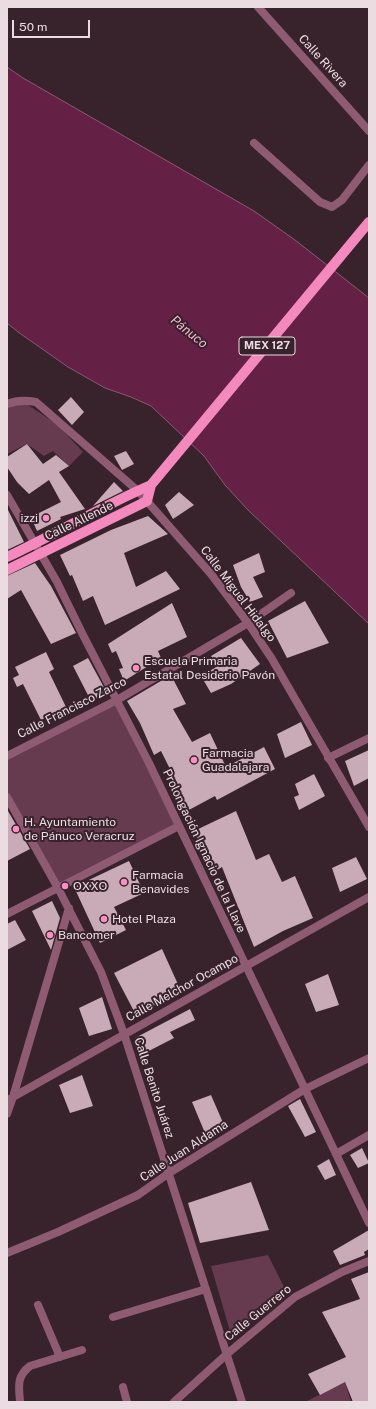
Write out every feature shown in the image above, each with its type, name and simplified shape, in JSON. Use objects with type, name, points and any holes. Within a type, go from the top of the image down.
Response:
[{"type":"main road","name":"Calle Allende","points":[[7,570],[147,501],[151,486],[367,224]]},
{"type":"main road","name":"Calle Allende","points":[[7,557],[35,544],[120,499],[151,486]]},
{"type":"street","name":"Calle Rivera","points":[[258,7],[369,131]]},
{"type":"street","points":[[254,143],[320,202],[332,207],[342,200],[369,164]]},
{"type":"street","name":"Calle Miguel Hidalgo","points":[[7,404],[14,401],[24,400],[36,402],[138,491],[211,574],[248,623],[272,659],[369,827]]},
{"type":"street","name":"Prolongación Ignacio de la Llave","points":[[7,495],[57,582],[149,763],[369,1223]]},
{"type":"street","name":"Calle Francisco Zarco","points":[[7,756],[117,700],[248,623],[291,593]]},
{"type":"street","points":[[328,758],[369,738]]},
{"type":"street","name":"Calle Benito Juárez","points":[[7,797],[70,908],[101,972],[124,1034],[242,1402]]},
{"type":"street","points":[[7,914],[179,826]]},
{"type":"street","name":"Calle Melchor Ocampo","points":[[10,1099],[369,897]]},
{"type":"street","points":[[7,1114],[10,1099],[70,908]]},
{"type":"street","name":"Calle Juan Aldama","points":[[7,1253],[58,1232],[138,1195],[169,1173],[305,1089],[369,1058]]},
{"type":"street","points":[[336,1154],[369,1135]]},
{"type":"street","name":"Calle Guerrero","points":[[174,1402],[226,1354],[295,1297],[342,1272],[369,1261]]},
{"type":"street","points":[[113,1317],[206,1289]]},
{"type":"street","points":[[38,1305],[60,1357]]},
{"type":"street","points":[[20,1402],[20,1378],[23,1371],[30,1366],[82,1350]]},
{"type":"street","points":[[123,1387],[127,1402]]},
{"type":"shaded area","points":[[25,403],[58,425],[83,452],[69,466],[53,451],[44,456],[27,444],[7,454],[7,407]]},
{"type":"shaded area","points":[[117,700],[179,826],[58,888],[7,797],[7,756]]},
{"type":"shaded area","points":[[268,1255],[286,1291],[232,1338],[211,1266]]},
{"type":"shaded area","points":[[345,1382],[351,1402],[305,1402]]},
{"type":"water","name":"Pánuco","points":[[7,67],[23,78],[254,211],[295,240],[369,298],[369,624],[248,510],[225,485],[204,456],[151,406],[105,388],[68,367],[7,323]]},
{"type":"building","points":[[71,397],[84,412],[72,425],[58,410]]},
{"type":"building","points":[[27,444],[43,464],[56,455],[69,466],[59,472],[85,509],[60,517],[61,519],[37,531],[31,517],[61,502],[49,480],[29,494],[17,482],[7,467],[7,457]]},
{"type":"building","points":[[126,451],[134,464],[122,470],[114,456]]},
{"type":"building","points":[[114,482],[123,491],[93,506]]},
{"type":"building","points":[[179,492],[194,505],[173,519],[165,505]]},
{"type":"building","points":[[7,508],[24,542],[7,550]]},
{"type":"building","points":[[148,516],[168,534],[124,553],[136,587],[166,571],[180,589],[105,625],[93,596],[83,601],[72,575],[70,576],[60,555],[111,530]]},
{"type":"building","points":[[259,553],[265,572],[253,577],[263,597],[250,602],[241,587],[233,565]]},
{"type":"building","points":[[35,563],[51,586],[76,633],[51,644],[21,590],[7,599],[7,576]]},
{"type":"building","points":[[305,601],[329,643],[287,658],[268,621]]},
{"type":"building","points":[[172,603],[187,637],[158,651],[161,658],[124,681],[119,669],[123,668],[116,651],[112,653],[108,644]]},
{"type":"building","points":[[241,638],[260,664],[231,684],[211,693],[201,676],[218,666],[211,656]]},
{"type":"building","points":[[46,652],[54,669],[49,672],[66,707],[41,720],[23,684],[17,687],[13,678],[19,675],[15,667]]},
{"type":"building","points":[[88,658],[107,693],[91,701],[73,666]]},
{"type":"building","points":[[171,675],[186,704],[173,709],[192,742],[210,733],[226,767],[264,747],[275,769],[217,800],[215,796],[187,811],[179,787],[161,751],[154,755],[140,723],[127,701]]},
{"type":"building","points":[[301,722],[312,745],[285,758],[277,734]]},
{"type":"building","points":[[369,750],[369,778],[354,786],[345,761]]},
{"type":"building","points":[[314,774],[325,796],[299,810],[294,797],[299,795],[295,784]]},
{"type":"building","name":"H. Ayuntamiento de Pánuco Veracruz","points":[[7,811],[30,849],[7,861]]},
{"type":"building","points":[[236,811],[256,860],[269,854],[282,882],[295,876],[313,918],[283,931],[254,947],[222,867],[214,872],[194,831]]},
{"type":"building","points":[[356,857],[367,879],[340,892],[332,868]]},
{"type":"building","name":"Hotel Plaza","points":[[129,861],[144,893],[114,907],[126,930],[100,943],[74,887]]},
{"type":"building","name":"Bancomer","points":[[52,901],[60,918],[51,950],[32,911]]},
{"type":"building","points":[[15,920],[26,940],[7,950],[7,924]]},
{"type":"building","points":[[162,949],[181,991],[136,1015],[114,973]]},
{"type":"building","points":[[328,974],[339,1005],[316,1012],[305,984]]},
{"type":"building","points":[[102,997],[112,1029],[89,1036],[79,1008]]},
{"type":"building","points":[[190,1009],[195,1020],[170,1032],[174,1038],[143,1054],[135,1038]]},
{"type":"building","points":[[82,1075],[93,1106],[70,1113],[59,1085]]},
{"type":"building","points":[[211,1095],[224,1125],[205,1133],[192,1102]]},
{"type":"building","points":[[300,1099],[316,1132],[305,1137],[288,1106]]},
{"type":"building","points":[[362,1148],[369,1163],[358,1168],[350,1155]]},
{"type":"building","points":[[329,1159],[336,1175],[325,1180],[317,1166]]},
{"type":"building","points":[[251,1182],[269,1230],[200,1243],[188,1203]]},
{"type":"building","points":[[369,1230],[369,1249],[364,1252],[365,1255],[340,1265],[333,1251]]},
{"type":"building","points":[[369,1272],[369,1402],[353,1402],[345,1382],[320,1395],[308,1374],[346,1357],[322,1312],[360,1299],[351,1279]]},
{"type":"place","name":"izzi","points":[[46,518]]},
{"type":"place","name":"Escuela Primaria Estatal Desiderio Pavón","points":[[136,668]]},
{"type":"place","name":"Farmacia Guadalajara","points":[[194,760]]},
{"type":"place","name":"H. Ayuntamiento de Pánuco Veracruz","points":[[16,829]]},
{"type":"place","name":"Farmacia Benavides","points":[[124,882]]},
{"type":"place","name":"OXXO","points":[[65,886]]},
{"type":"place","name":"Hotel Plaza","points":[[104,919]]},
{"type":"place","name":"Bancomer","points":[[50,935]]}]
